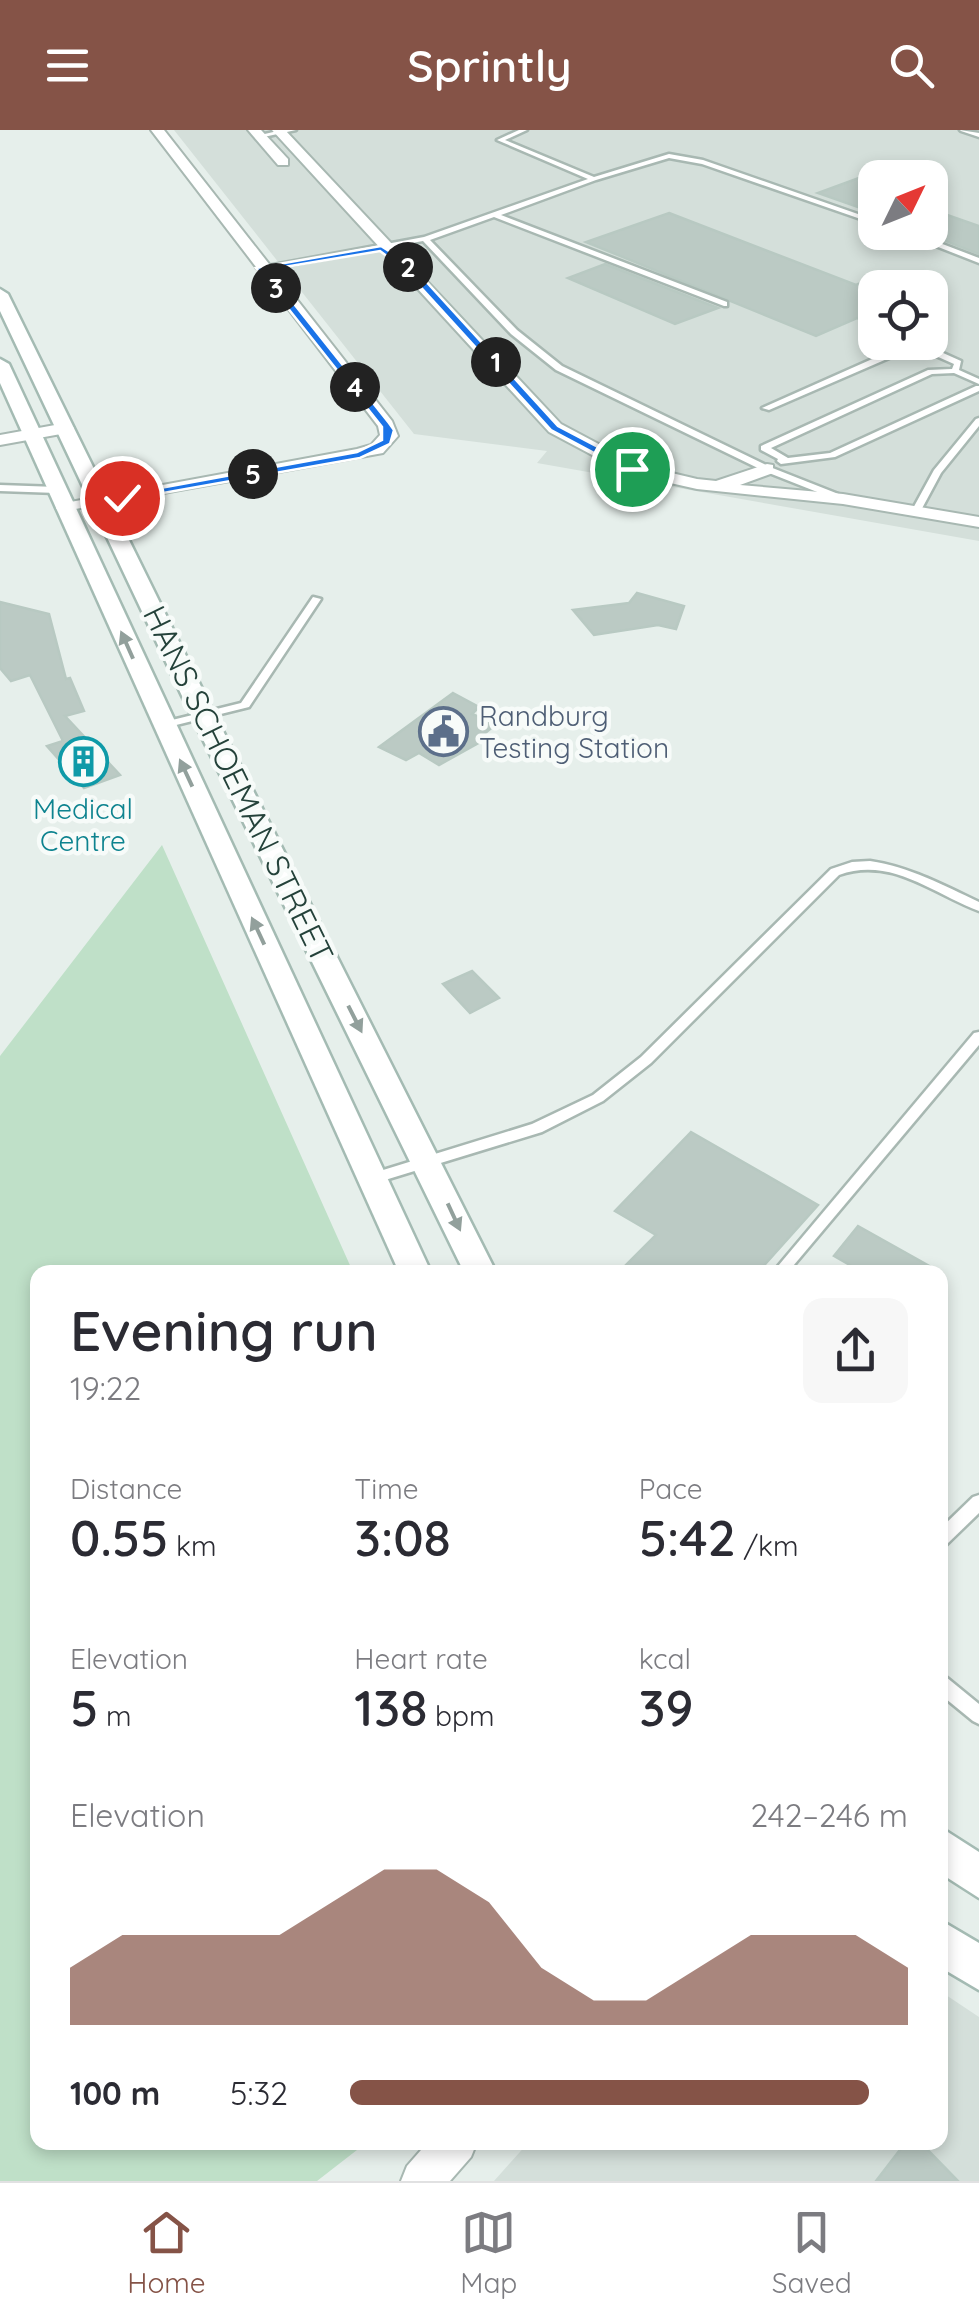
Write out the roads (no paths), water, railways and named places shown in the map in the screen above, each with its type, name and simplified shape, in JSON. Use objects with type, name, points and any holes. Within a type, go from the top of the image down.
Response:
[{"type":"main road","name":"HANS SCHOEMAN STREET","points":[[0,294],[204,717],[477,1265]]},
{"type":"main road","name":"HANS SCHOEMAN STREET","points":[[0,364],[8,397],[32,434],[412,1265]]},
{"type":"main road","points":[[948,1854],[979,1877]]},
{"type":"main road","points":[[948,1946],[979,1969]]},
{"type":"street","points":[[61,499],[101,502],[360,454],[387,442],[386,425],[156,130]]},
{"type":"street","points":[[284,131],[555,428],[632,469],[717,487],[843,499],[979,522]]},
{"type":"street","points":[[256,133],[292,172],[315,169]]},
{"type":"street","points":[[324,204],[346,201]]},
{"type":"street","points":[[339,219],[389,250]]},
{"type":"street","points":[[0,440],[66,428]]},
{"type":"street","points":[[717,487],[767,469]]},
{"type":"lane","points":[[524,130],[500,140],[594,178]]},
{"type":"lane","points":[[964,130],[979,135]]},
{"type":"lane","points":[[256,133],[284,131]]},
{"type":"lane","points":[[261,268],[389,250],[656,158],[685,158],[858,216]]},
{"type":"lane","points":[[492,214],[724,304]]},
{"type":"lane","points":[[425,238],[514,332],[559,368],[767,469],[843,499]]},
{"type":"lane","points":[[948,249],[979,261]]},
{"type":"lane","points":[[766,408],[908,346],[944,356],[958,364],[955,371]]},
{"type":"lane","points":[[785,459],[764,448],[931,372],[955,371],[979,385]]},
{"type":"lane","points":[[767,469],[785,459],[832,455],[979,385]]},
{"type":"lane","points":[[916,512],[937,472],[979,421]]},
{"type":"lane","points":[[0,488],[61,499]]},
{"type":"lane","points":[[164,724],[239,709],[250,700],[316,598]]},
{"type":"lane","points":[[371,1179],[538,1128],[598,1098],[646,1060],[835,872],[850,864],[868,862],[888,868],[979,907]]},
{"type":"lane","points":[[786,1265],[979,1036]]},
{"type":"lane","points":[[948,1532],[979,1502]]},
{"type":"lane","points":[[948,1690],[979,1715]]},
{"type":"place","name":"Randburg Testing Station","points":[[444,731]]},
{"type":"place","name":"Medical Centre","points":[[83,761]]}]
